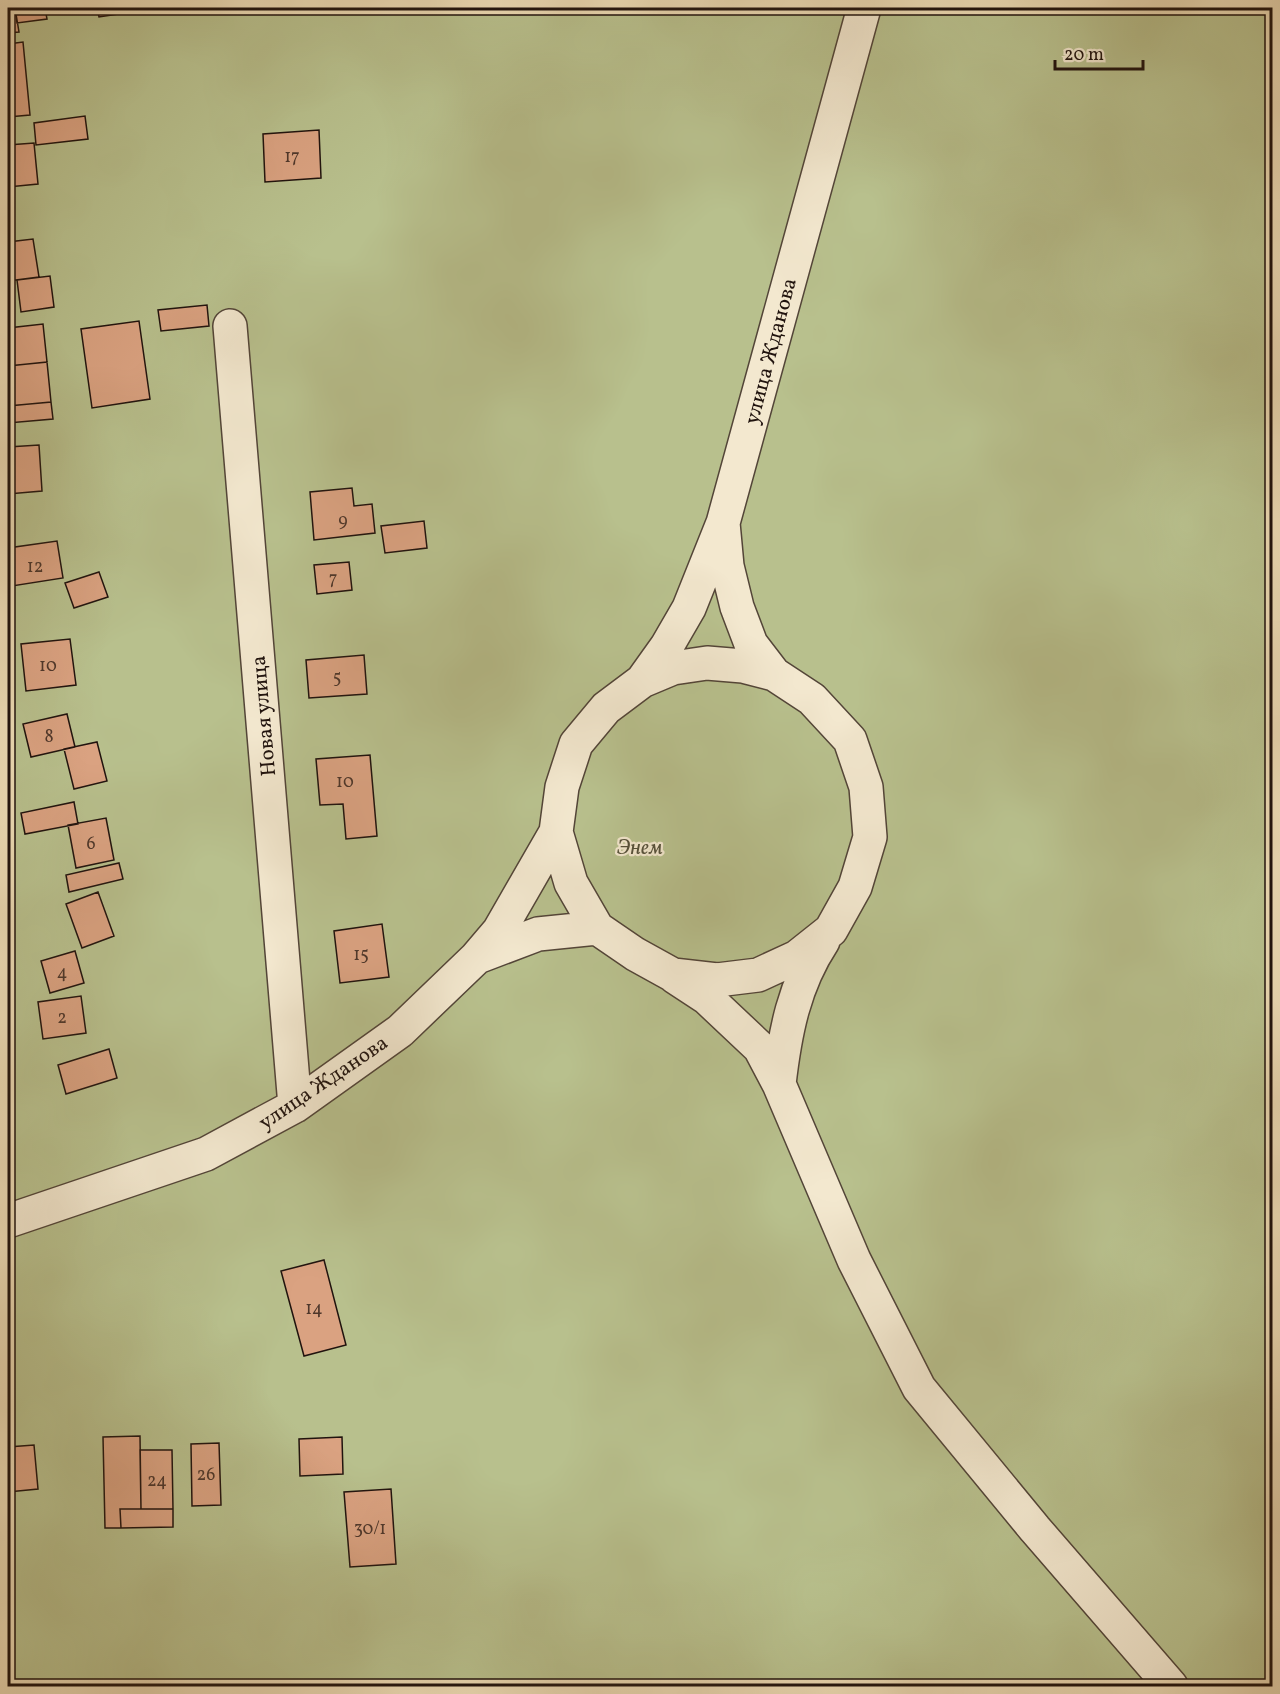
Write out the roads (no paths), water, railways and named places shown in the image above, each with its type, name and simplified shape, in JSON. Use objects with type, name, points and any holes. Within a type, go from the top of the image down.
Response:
[{"type":"street","name":"улица Жданова","points":[[642,681],[667,646],[689,608],[723,523],[864,8]]},
{"type":"street","name":"Новая улица","points":[[230,326],[295,1106]]},
{"type":"street","points":[[723,523],[727,566],[737,607],[751,644],[774,674]]},
{"type":"street","name":"улица Жданова","points":[[8,1221],[206,1154],[295,1106],[400,1031],[476,958],[499,930],[556,832],[562,787],[576,744],[606,708],[642,681],[673,668],[707,663],[742,666],[774,674],[812,699],[850,740],[866,787],[870,837],[855,887],[831,930],[797,957],[758,975],[717,980],[673,975],[634,954],[597,928],[571,883],[556,832]]},
{"type":"street","points":[[476,958],[538,934],[597,928]]},
{"type":"street","points":[[779,1084],[784,1040],[793,1003],[808,964],[831,930]]},
{"type":"street","points":[[673,975],[707,998],[760,1048],[779,1084],[854,1260],[919,1388],[1035,1529],[1171,1686]]},
{"type":"park label","name":"Энем","points":[[640,847]]}]
